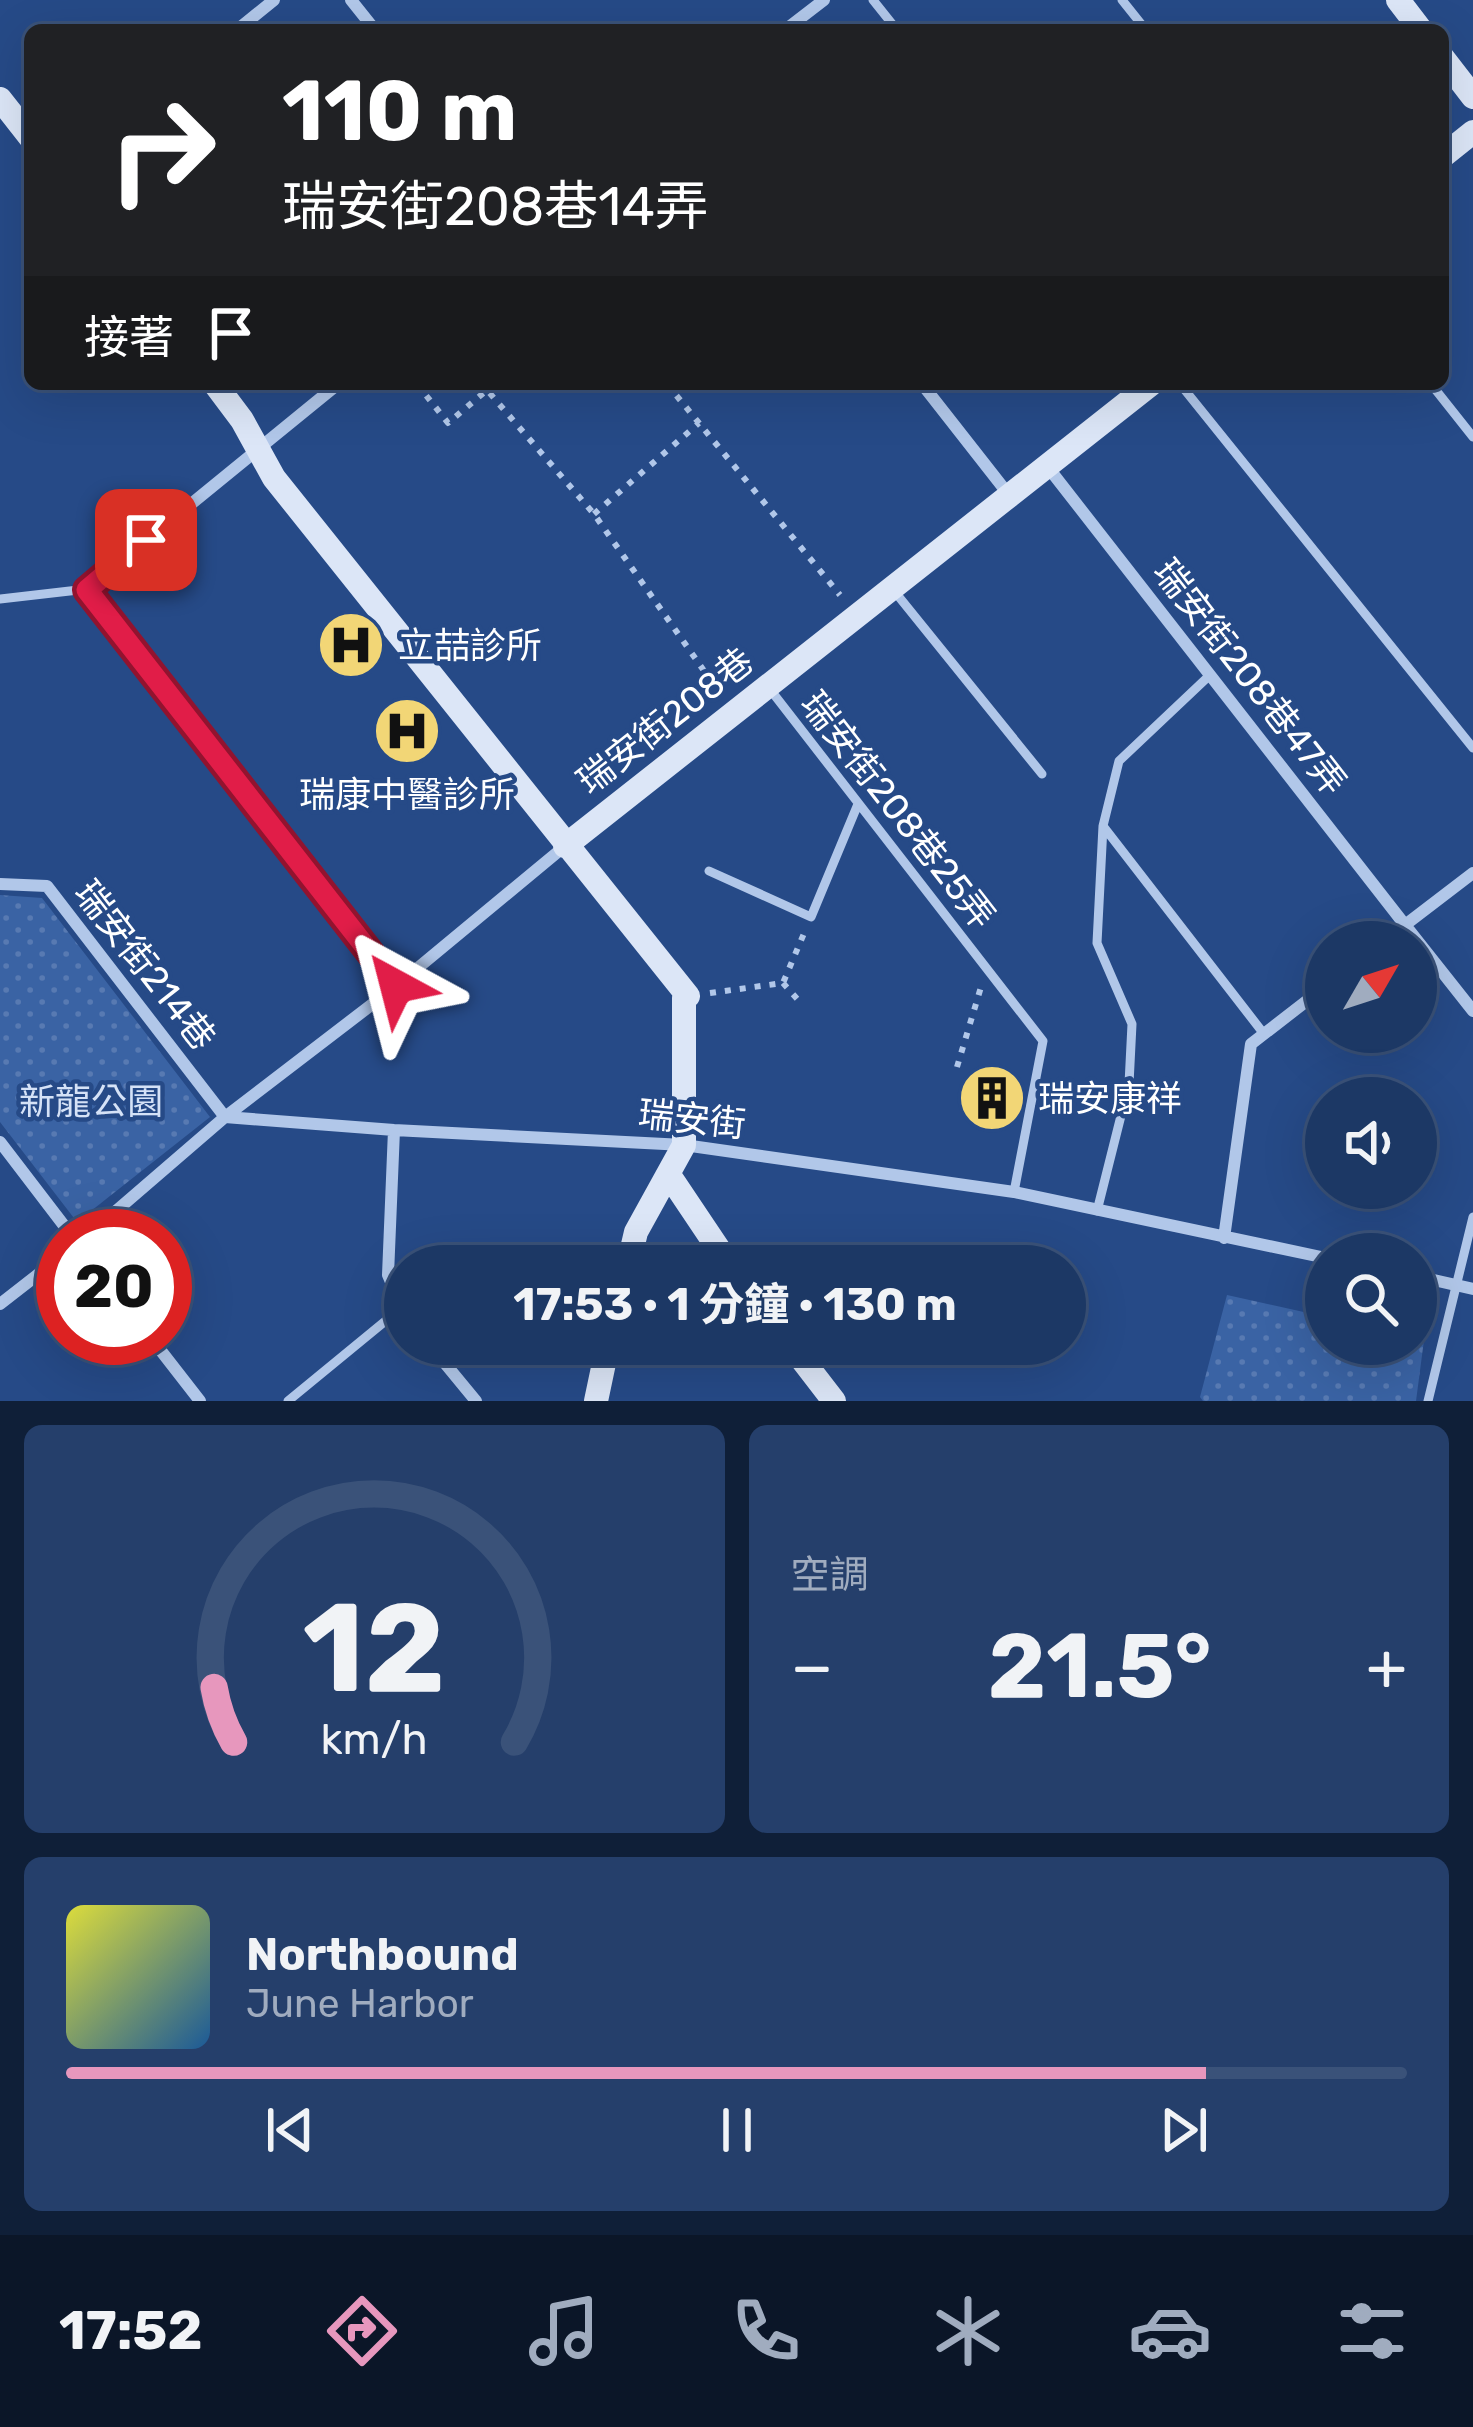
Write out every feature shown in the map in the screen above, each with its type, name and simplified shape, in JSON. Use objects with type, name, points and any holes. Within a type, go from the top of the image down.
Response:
[{"type":"street","points":[[244,24],[274,0]]},
{"type":"street","points":[[350,0],[370,24]]},
{"type":"street","points":[[793,24],[824,0]]},
{"type":"street","points":[[1398,0],[1416,24]]},
{"type":"street","points":[[1449,66],[1473,97]]},
{"type":"street","points":[[0,99],[15,130]]},
{"type":"street","points":[[1449,151],[1473,132]]},
{"type":"street","points":[[219,390],[242,420],[255,449],[686,997],[684,1144],[633,1245]]},
{"type":"street","points":[[87,590],[330,390]]},
{"type":"street","points":[[927,390],[1009,495]]},
{"type":"street","name":"瑞安街208巷","points":[[225,1117],[1143,390]]},
{"type":"street","name":"瑞安街208巷47弄","points":[[1047,465],[1402,921]]},
{"type":"street","points":[[1410,921],[1473,873]]},
{"type":"street","name":"瑞安街214巷","points":[[0,884],[47,886],[225,1117]]},
{"type":"street","name":"瑞安街208巷47弄","points":[[1437,965],[1473,1011]]},
{"type":"street","points":[[1224,1238],[1251,1044],[1305,1002]]},
{"type":"street","points":[[118,1209],[225,1117]]},
{"type":"street","name":"瑞安街","points":[[225,1117],[684,1144],[1013,1192],[1305,1254]]},
{"type":"street","points":[[389,1245],[394,1130]]},
{"type":"street","points":[[0,1142],[51,1209]]},
{"type":"street","points":[[669,1175],[716,1245]]},
{"type":"street","points":[[0,1304],[36,1276]]},
{"type":"street","points":[[1437,1280],[1473,1289]]},
{"type":"street","points":[[172,1365],[200,1401]]},
{"type":"street","points":[[446,1365],[476,1401]]},
{"type":"street","points":[[596,1401],[603,1365]]},
{"type":"street","points":[[806,1365],[834,1401]]},
{"type":"lane","points":[[873,0],[892,24]]},
{"type":"lane","points":[[1122,0],[1141,24]]},
{"type":"lane","points":[[1185,390],[1473,748]]},
{"type":"lane","points":[[1436,390],[1473,437]]},
{"type":"lane","points":[[893,589],[1042,775]]},
{"type":"lane","points":[[0,599],[87,590],[396,986]]},
{"type":"lane","points":[[1097,1210],[1129,1084],[1132,1024],[1097,943],[1103,826],[1119,761],[1210,675]]},
{"type":"lane","name":"瑞安街208巷25弄","points":[[768,686],[1043,1041],[1013,1192]]},
{"type":"lane","points":[[709,872],[811,916],[858,804]]},
{"type":"lane","points":[[1103,826],[1264,1034]]},
{"type":"lane","points":[[1428,1401],[1473,1217]]},
{"type":"lane","points":[[288,1401],[384,1326]]},
{"type":"path","points":[[421,390],[448,424],[487,390],[594,514],[733,713]]},
{"type":"path","points":[[672,390],[857,616]]},
{"type":"path","points":[[594,514],[699,424]]},
{"type":"path","points":[[783,983],[811,916]]},
{"type":"path","points":[[957,1067],[987,966]]},
{"type":"path","points":[[686,997],[783,983]]},
{"type":"path","points":[[783,983],[800,1002]]},
{"type":"green space","name":"新龍公園","points":[[0,895],[42,898],[210,1117],[93,1209],[67,1209],[0,1122]]},
{"type":"green space","points":[[1227,1295],[1305,1312],[1305,1365],[1421,1365],[1416,1401],[1203,1401],[1200,1397]]},
{"type":"place","name":"立喆診所","points":[[351,645]]},
{"type":"place","name":"瑞康中醫診所","points":[[407,731]]},
{"type":"place","name":"瑞安康祥","points":[[992,1098]]},
{"type":"route","points":[[146,540],[87,590],[396,986]]}]
